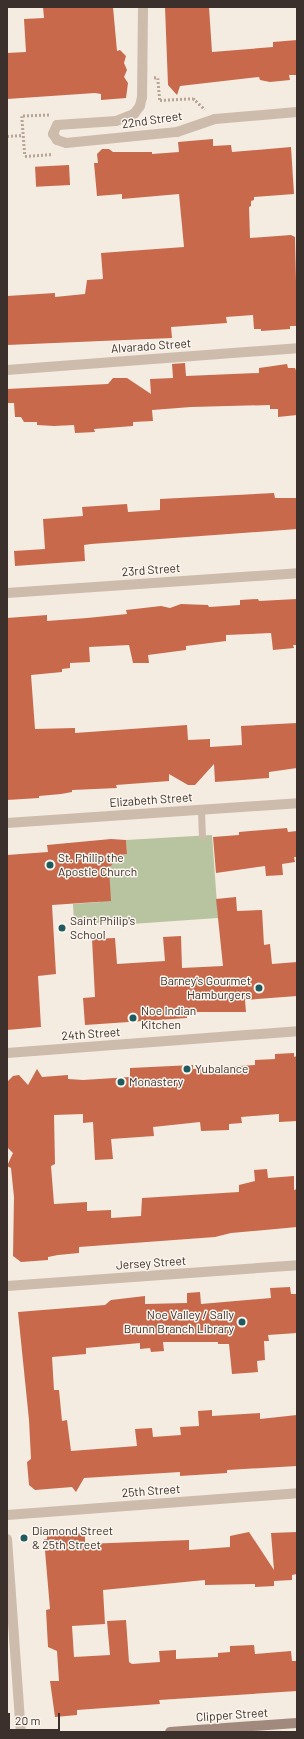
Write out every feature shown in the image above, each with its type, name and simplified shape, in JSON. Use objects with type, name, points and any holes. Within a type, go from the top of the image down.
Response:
[{"type":"street","points":[[143,7],[143,73]]},
{"type":"street","name":"22nd Street","points":[[57,125],[116,121],[134,114],[142,97],[143,73]]},
{"type":"street","name":"22nd Street","points":[[58,140],[66,143],[177,132],[215,119],[297,112]]},
{"type":"street","points":[[57,125],[53,134],[58,140]]},
{"type":"street","name":"Alvarado Street","points":[[7,370],[297,348]]},
{"type":"street","name":"23rd Street","points":[[7,593],[297,573]]},
{"type":"street","name":"Elizabeth Street","points":[[7,823],[297,803]]},
{"type":"street","name":"24th Street","points":[[7,1053],[297,1031]]},
{"type":"street","name":"Jersey Street","points":[[7,1286],[297,1265]]},
{"type":"street","name":"25th Street","points":[[7,1515],[297,1493]]},
{"type":"street","points":[[7,1539],[20,1732]]},
{"type":"street","name":"Clipper Street","points":[[170,1732],[297,1723]]},
{"type":"lane","points":[[200,810],[202,836]]},
{"type":"path","points":[[143,73],[158,78],[160,100],[193,98],[215,119]]},
{"type":"path","points":[[57,125],[48,114],[22,116],[24,156],[53,154],[58,140]]},
{"type":"path","points":[[7,136],[23,135]]},
{"type":"green space","points":[[212,835],[218,918],[131,924],[130,921],[74,924],[73,904],[100,902],[98,875],[108,862],[120,855],[127,854],[126,840]]},
{"type":"building","points":[[43,7],[113,7],[117,51],[120,50],[126,56],[124,63],[127,70],[124,77],[128,83],[126,98],[101,100],[101,94],[95,93],[7,99],[7,53],[26,52],[24,19],[44,18]]},
{"type":"building","points":[[165,7],[209,7],[212,52],[273,47],[273,42],[297,40],[297,75],[289,75],[290,80],[270,82],[260,80],[259,77],[180,86],[177,95],[168,85]]},
{"type":"building","points":[[213,139],[213,146],[231,145],[232,152],[291,147],[294,194],[254,197],[254,200],[251,201],[251,206],[249,207],[250,238],[291,235],[295,237],[297,326],[290,326],[290,329],[261,331],[261,329],[254,329],[253,315],[226,317],[227,323],[171,327],[172,338],[7,345],[7,296],[55,293],[55,297],[85,294],[87,280],[103,279],[101,253],[184,247],[179,194],[122,199],[122,194],[97,196],[94,163],[98,163],[97,154],[102,149],[109,149],[113,152],[152,152],[152,154],[179,152],[178,142]]},
{"type":"building","points":[[69,165],[70,185],[36,187],[35,167]]},
{"type":"building","points":[[185,363],[186,376],[259,373],[259,368],[287,364],[288,368],[295,368],[297,373],[297,415],[278,417],[278,409],[270,409],[270,405],[191,407],[152,410],[153,421],[133,422],[133,426],[94,429],[95,432],[75,433],[74,425],[37,425],[37,422],[24,422],[21,417],[15,417],[14,403],[7,403],[7,389],[108,384],[113,378],[127,378],[151,394],[150,379],[173,378],[172,364]]},
{"type":"building","points":[[274,493],[275,498],[297,498],[297,529],[91,544],[84,545],[85,561],[15,566],[14,551],[45,549],[43,519],[83,516],[82,507],[127,504],[128,512],[160,510],[160,499]]},
{"type":"building","points":[[258,599],[259,601],[297,599],[297,645],[293,645],[294,648],[273,650],[271,633],[226,635],[226,641],[186,646],[186,650],[148,655],[149,663],[133,663],[129,645],[89,647],[90,662],[70,663],[70,668],[62,669],[62,672],[31,675],[35,729],[75,728],[75,733],[187,725],[188,740],[210,739],[210,747],[242,745],[241,726],[297,723],[297,768],[269,772],[269,778],[215,782],[214,764],[195,785],[188,785],[169,774],[169,781],[116,785],[117,788],[72,790],[72,792],[61,794],[39,796],[39,798],[7,800],[7,618],[47,615],[47,621],[87,618],[127,614],[126,610],[161,606],[170,608],[181,604],[208,605],[209,607],[240,605],[240,600]]},
{"type":"building","points":[[287,828],[288,832],[297,831],[297,857],[294,857],[295,862],[282,864],[283,875],[266,876],[265,866],[216,873],[213,837],[239,835],[239,832]]},
{"type":"building","points":[[111,839],[126,840],[127,854],[120,855],[109,868],[111,901],[52,905],[56,974],[38,976],[41,1027],[7,1030],[7,855],[48,852],[47,845]]},
{"type":"building","points":[[236,897],[237,911],[262,910],[264,945],[270,944],[272,964],[297,962],[297,996],[245,1000],[246,1012],[187,1012],[187,1018],[85,1025],[83,998],[95,997],[92,939],[115,938],[117,964],[165,961],[163,937],[181,936],[182,968],[223,966],[216,899]]},
{"type":"building","points":[[294,1053],[294,1057],[297,1056],[297,1121],[279,1122],[279,1114],[241,1117],[242,1123],[229,1124],[229,1130],[201,1131],[200,1122],[153,1127],[154,1136],[111,1139],[113,1159],[95,1160],[93,1122],[83,1123],[83,1114],[54,1115],[55,1164],[51,1166],[54,1204],[87,1202],[87,1211],[111,1210],[111,1218],[141,1216],[142,1198],[239,1192],[239,1185],[255,1181],[254,1170],[267,1169],[268,1178],[294,1176],[294,1190],[297,1189],[297,1227],[231,1233],[215,1237],[79,1247],[79,1253],[48,1257],[48,1260],[21,1262],[13,1256],[14,1197],[11,1168],[7,1166],[13,1153],[7,1147],[7,1082],[13,1076],[19,1075],[28,1085],[37,1069],[42,1077],[68,1075],[68,1079],[83,1080],[130,1077],[130,1068],[193,1065],[193,1069],[255,1065],[255,1060],[275,1059],[275,1054]]},
{"type":"building","points":[[290,1287],[291,1294],[297,1294],[297,1333],[268,1335],[269,1341],[264,1341],[265,1360],[257,1361],[258,1372],[232,1374],[229,1344],[218,1344],[218,1342],[163,1342],[164,1351],[151,1352],[150,1348],[140,1349],[140,1343],[86,1348],[86,1354],[52,1357],[54,1390],[59,1390],[62,1421],[67,1420],[71,1451],[137,1446],[135,1429],[152,1428],[153,1437],[181,1435],[180,1427],[199,1426],[198,1411],[212,1410],[212,1416],[260,1413],[260,1419],[297,1415],[297,1466],[227,1470],[227,1473],[180,1476],[180,1472],[84,1478],[76,1492],[72,1487],[35,1490],[29,1485],[27,1462],[31,1459],[29,1420],[18,1312],[105,1305],[111,1300],[145,1296],[145,1304],[187,1303],[187,1293],[200,1292],[201,1304],[271,1298],[270,1288]]},
{"type":"building","points":[[249,1532],[274,1570],[271,1533],[297,1532],[297,1574],[292,1575],[292,1580],[274,1581],[274,1586],[255,1587],[255,1584],[205,1585],[205,1580],[103,1590],[105,1624],[72,1626],[74,1657],[110,1655],[107,1621],[126,1620],[129,1662],[132,1664],[160,1662],[159,1651],[176,1650],[176,1659],[218,1657],[218,1653],[230,1652],[230,1646],[254,1645],[255,1654],[291,1651],[292,1661],[297,1661],[297,1691],[159,1700],[160,1704],[77,1710],[77,1715],[55,1717],[50,1681],[59,1681],[57,1651],[48,1647],[46,1610],[50,1609],[44,1539],[47,1539],[47,1535],[85,1533],[85,1544],[189,1540],[189,1550],[230,1547],[230,1536]]},
{"type":"place","name":"St. Philip the Apostle Church","points":[[50,865]]},
{"type":"place","name":"Saint Philip's School","points":[[62,928]]},
{"type":"place","name":"Barney's Gourmet Hamburgers","points":[[259,988]]},
{"type":"place","name":"Noe Indian Kitchen","points":[[133,1018]]},
{"type":"place","name":"Yubalance","points":[[187,1069]]},
{"type":"place","name":"Monastery","points":[[121,1082]]},
{"type":"place","name":"Noe Valley / Sally Brunn Branch Library","points":[[242,1322]]},
{"type":"place","name":"Diamond Street & 25th Street","points":[[24,1538]]}]
